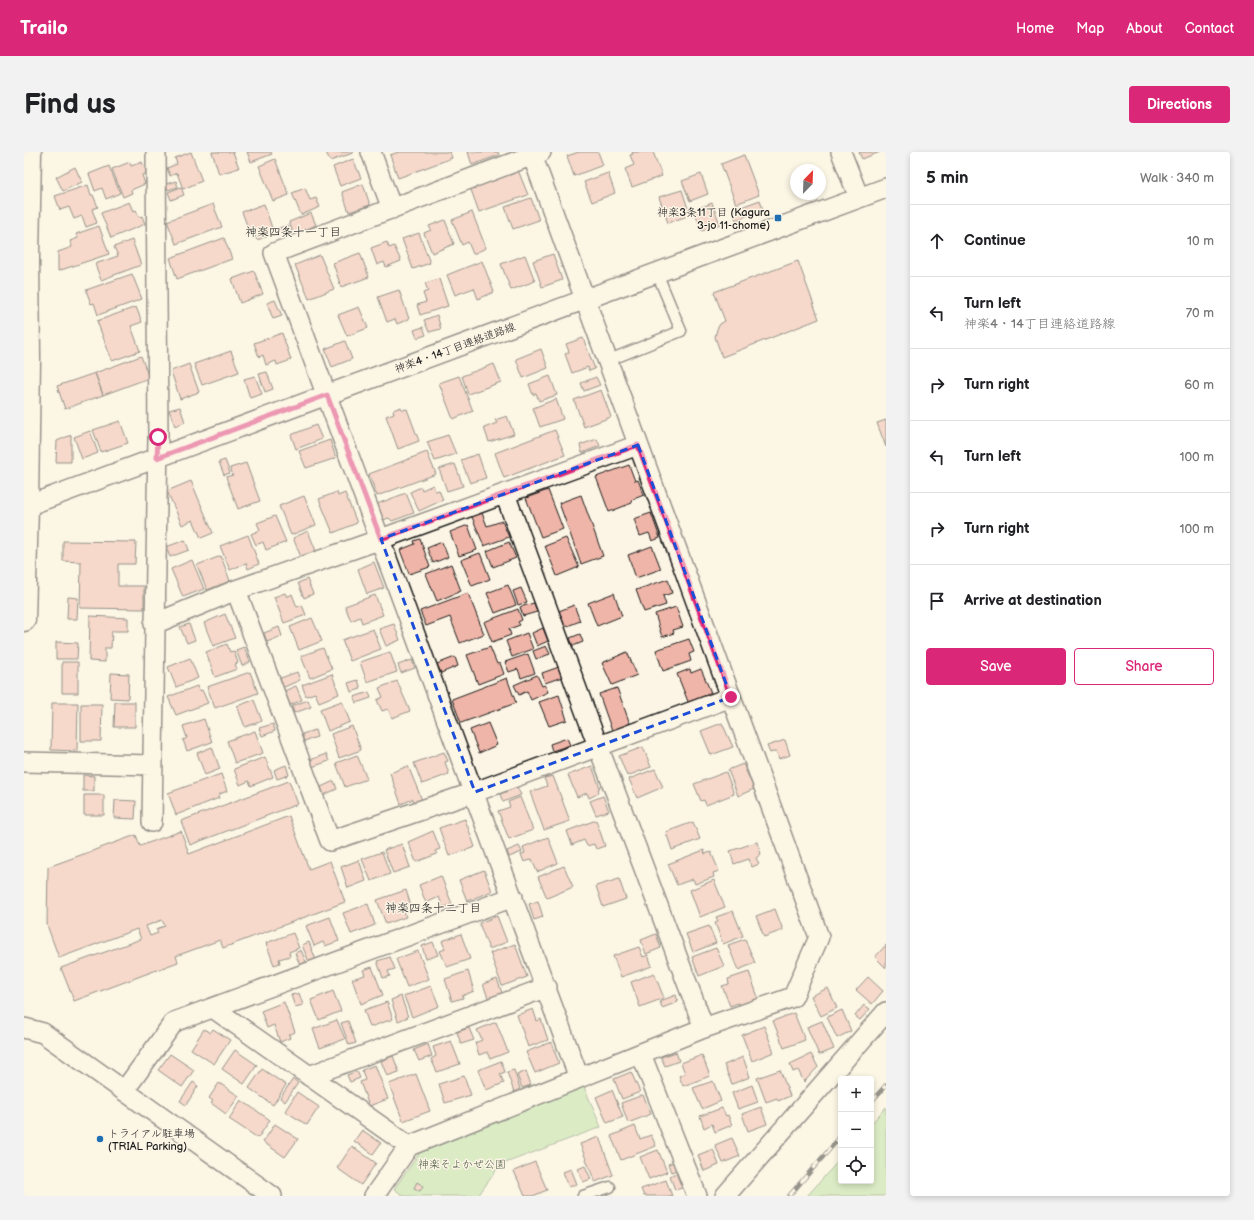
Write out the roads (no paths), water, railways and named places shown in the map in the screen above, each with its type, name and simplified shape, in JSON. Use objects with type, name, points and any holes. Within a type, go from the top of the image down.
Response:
[{"type":"highway","points":[[24,620],[29,359],[26,256],[30,152]]},
{"type":"street","points":[[152,822],[157,458],[156,152]]},
{"type":"street","points":[[371,152],[392,209]]},
{"type":"street","points":[[841,152],[859,198]]},
{"type":"street","points":[[374,1196],[409,1146],[641,1054],[704,1028],[793,997],[819,937],[607,361],[534,153],[392,209],[274,253],[475,792],[579,1078]]},
{"type":"street","name":"神楽4・14丁目連絡道路線","points":[[26,507],[886,188]]},
{"type":"street","points":[[154,624],[236,590],[381,539],[638,445]]},
{"type":"street","points":[[505,494],[704,1028]]},
{"type":"street","points":[[236,590],[330,841],[475,792],[731,697]]},
{"type":"street","points":[[24,762],[153,765]]},
{"type":"street","points":[[124,1091],[174,1022],[513,897]]},
{"type":"street","points":[[309,1076],[547,987]]},
{"type":"street","points":[[213,1008],[409,1146]]},
{"type":"street","points":[[725,1196],[886,1012]]},
{"type":"street","points":[[24,1028],[43,1033],[272,1196]]},
{"type":"street","points":[[641,1054],[697,1196]]},
{"type":"lane","points":[[607,361],[680,331],[658,273]]},
{"type":"lane","points":[[582,1196],[610,1187]]},
{"type":"railway","points":[[874,1099],[886,1085]]},
{"type":"railway","points":[[789,1196],[838,1139]]},
{"type":"place","name":"神楽3条11丁目 (Kagura 3-jo 11-chome)","points":[[778,218]]},
{"type":"place","name":"トライアル駐車場 (TRIAL Parking)","points":[[100,1139]]},
{"type":"district","name":"神楽四条十一丁目","points":[[293,232]]},
{"type":"district","name":"神楽四条十二丁目","points":[[433,908]]},
{"type":"park label","name":"神楽そよかぜ公園","points":[[462,1164]]}]
